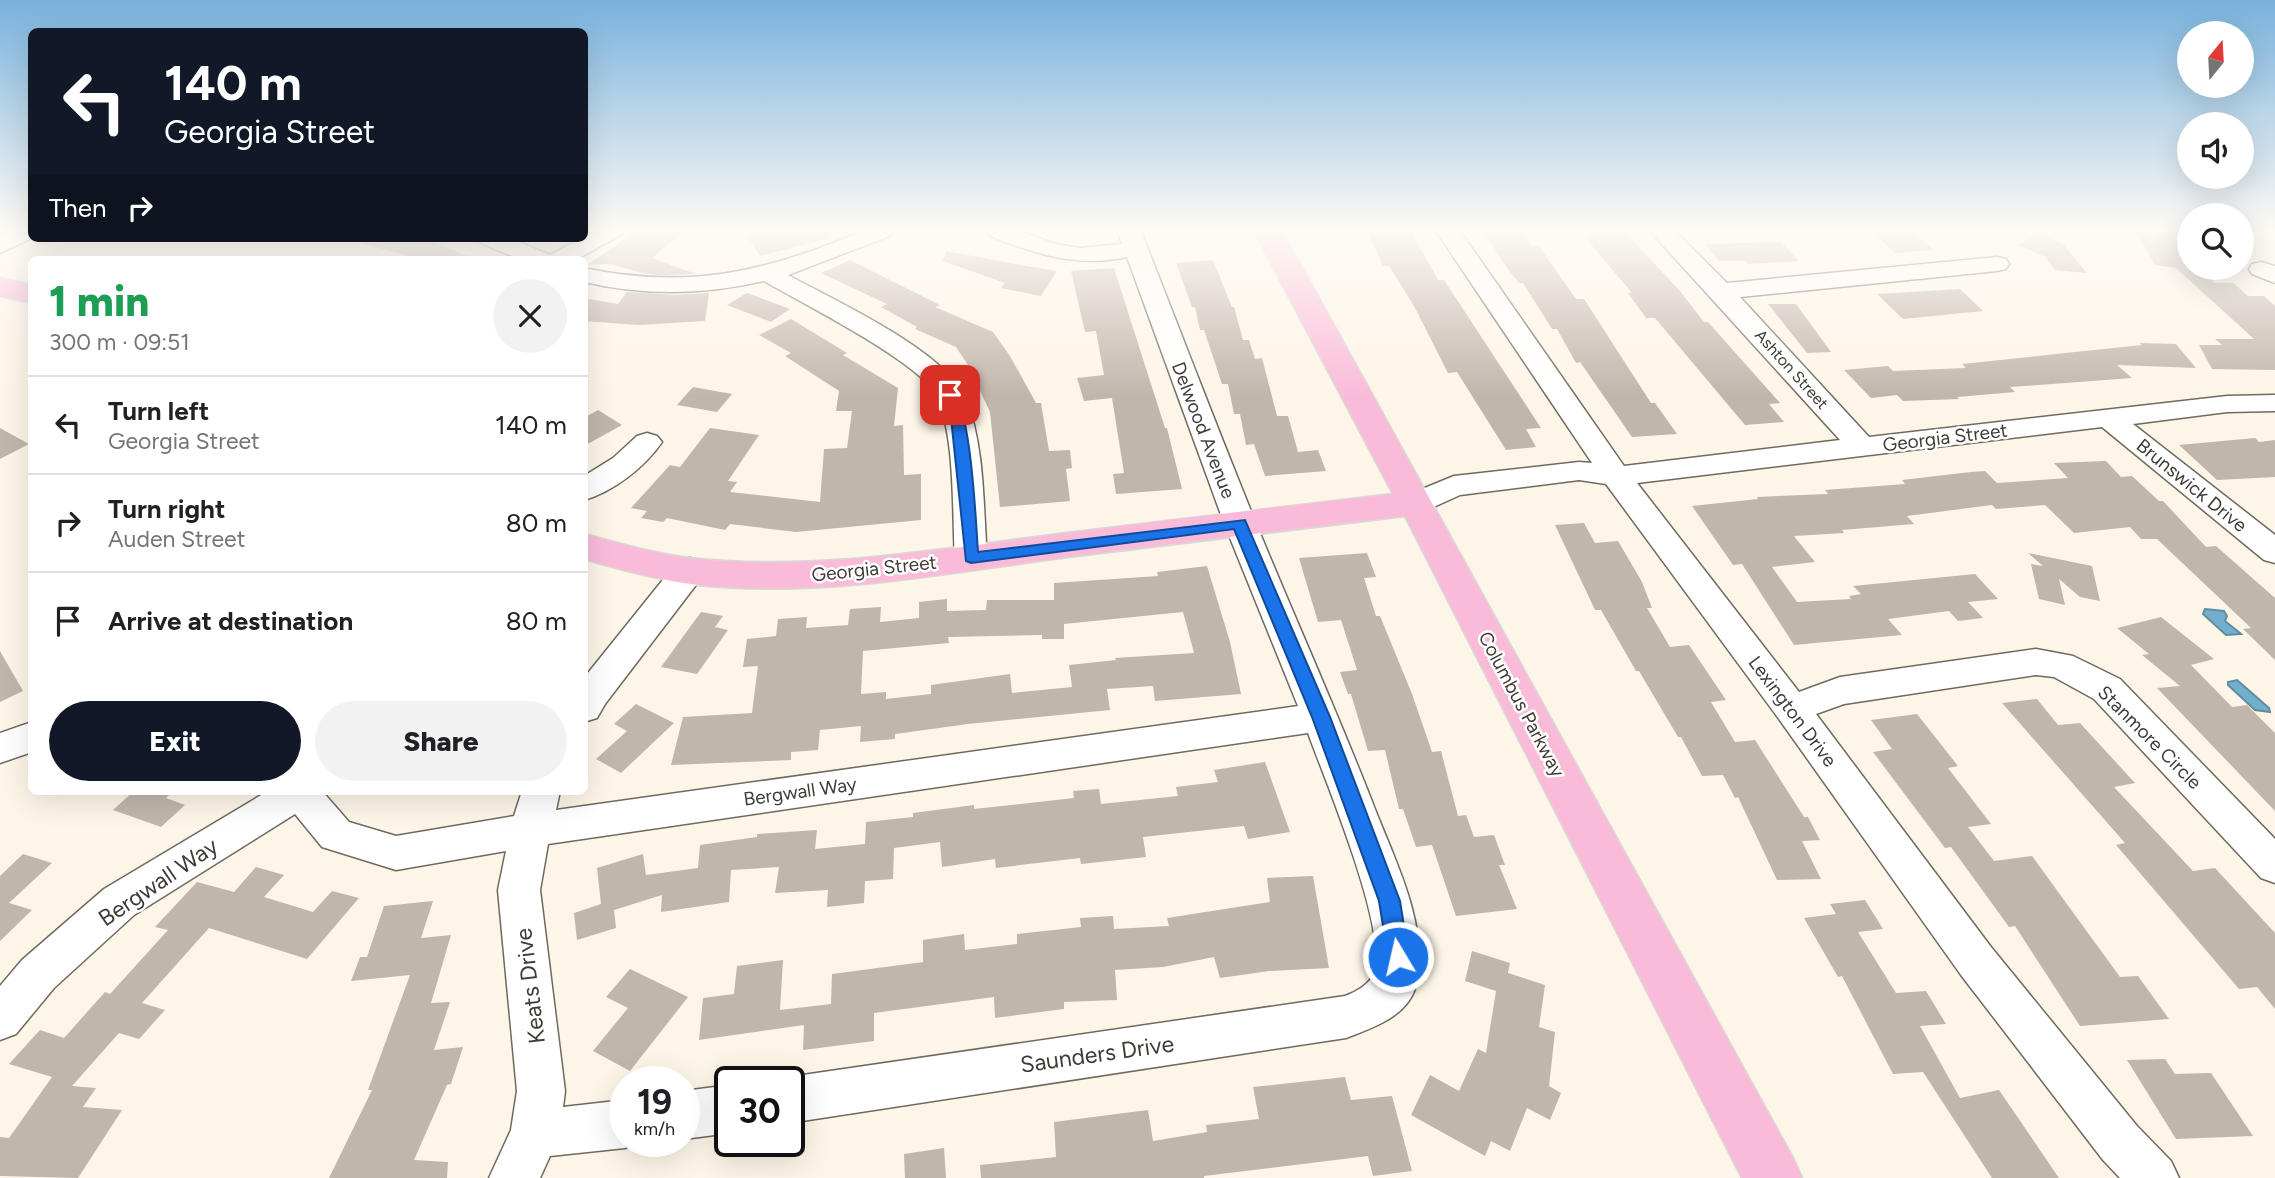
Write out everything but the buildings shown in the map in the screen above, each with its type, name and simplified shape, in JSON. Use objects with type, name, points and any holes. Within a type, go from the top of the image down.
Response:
[{"type":"main road","name":"Columbus Parkway","points":[[1298,286],[1416,503],[1773,1178]]},
{"type":"main road","points":[[0,287],[28,293]]},
{"type":"main road","name":"Georgia Street","points":[[588,547],[638,562],[785,577],[971,558],[1416,503]]},
{"type":"street","points":[[790,286],[919,360],[939,379],[950,395],[958,418],[971,558]]},
{"type":"street","name":"Delwood Avenue","points":[[1150,286],[1240,523],[1321,717],[1390,901],[1398,957],[1394,985]]},
{"type":"street","name":"Lexington Drive","points":[[1486,286],[1616,476],[1792,709],[1976,961],[2120,1143],[2154,1178]]},
{"type":"street","name":"Ashton Street","points":[[1716,286],[1862,447]]},
{"type":"street","points":[[1721,291],[1772,286]]},
{"type":"street","name":"Georgia Street","points":[[1416,503],[1466,508],[1595,492],[1616,476],[2227,404],[2275,403]]},
{"type":"street","name":"Brunswick Drive","points":[[2108,418],[2275,552]]},
{"type":"street","points":[[588,488],[624,465],[647,442]]},
{"type":"street","points":[[588,703],[690,569]]},
{"type":"street","name":"Stanmore Circle","points":[[1792,709],[1840,691],[2036,662],[2061,665],[2106,689],[2275,866]]},
{"type":"street","name":"Bergwall Way","points":[[303,795],[336,835],[396,853],[536,811],[586,821],[1321,717]]},
{"type":"street","points":[[0,748],[28,738]]},
{"type":"street","name":"Bergwall Way","points":[[0,1018],[38,974],[119,902],[294,795]]},
{"type":"street","name":"Keats Drive","points":[[514,1178],[536,1134],[541,1091],[538,1043],[530,999],[519,890],[536,811]]},
{"type":"street","name":"Saunders Drive","points":[[805,1098],[1346,1017],[1373,1006],[1394,985]]},
{"type":"street","points":[[536,1134],[609,1126]]},
{"type":"water","points":[[2205,609],[2224,611],[2227,616],[2225,621],[2241,634],[2226,635],[2203,614]]},
{"type":"water","points":[[2237,680],[2269,708],[2270,712],[2255,710],[2228,685],[2228,682]]},
{"type":"route","points":[[950,395],[958,418],[971,558],[1240,523],[1321,717],[1390,901],[1398,957]]}]
